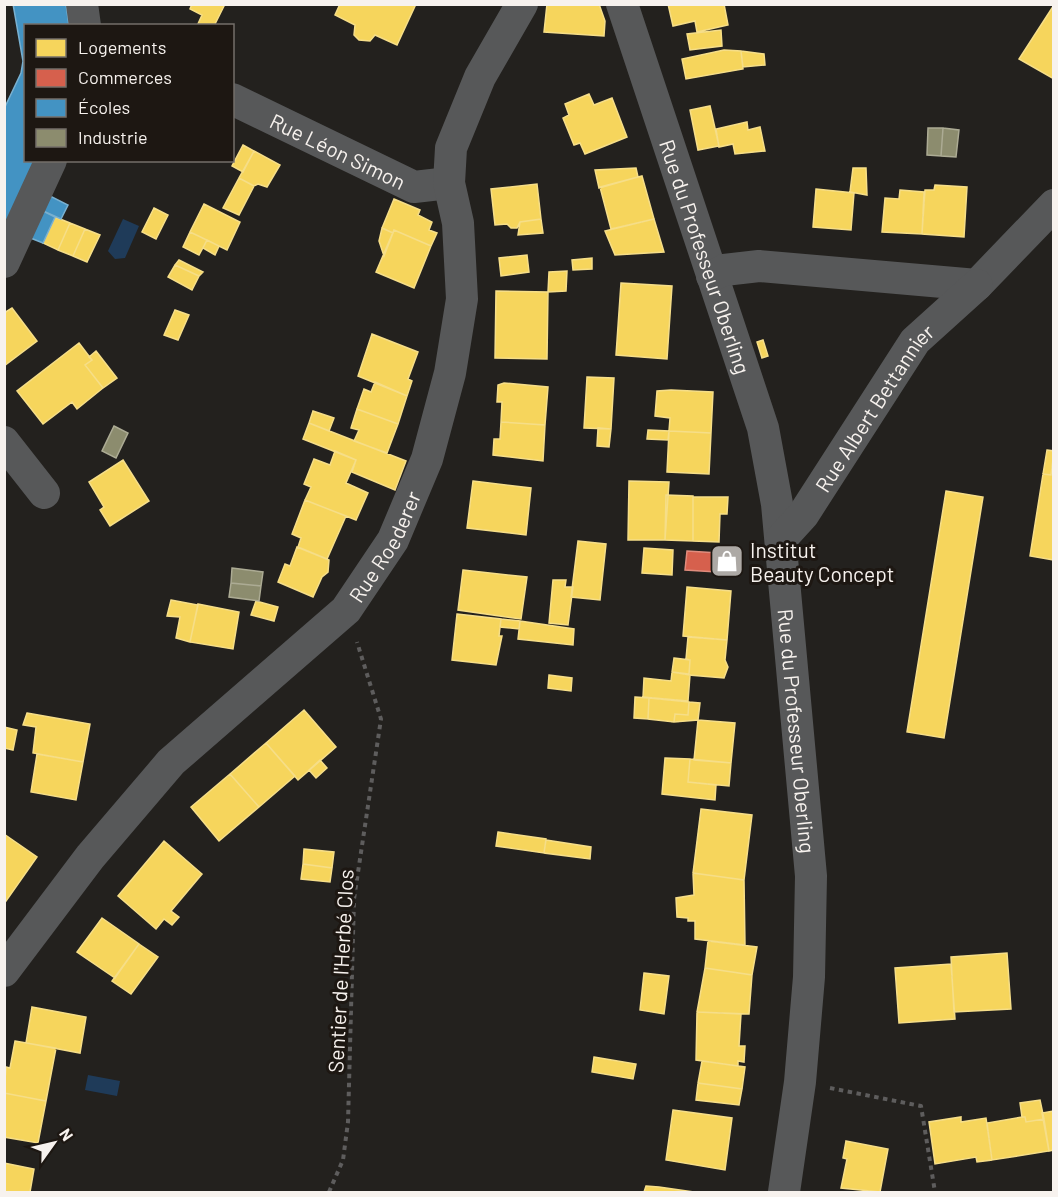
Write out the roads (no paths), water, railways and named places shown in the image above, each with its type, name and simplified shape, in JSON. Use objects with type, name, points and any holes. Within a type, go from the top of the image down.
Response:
[{"type":"street","points":[[82,4],[85,24]]},
{"type":"street","name":"Rue Roederer","points":[[4,971],[90,857],[171,762],[346,610],[393,540],[427,459],[450,373],[462,299],[458,223],[449,183],[452,148],[480,77],[522,4]]},
{"type":"street","name":"Rue du Professeur Oberling","points":[[622,4],[763,428],[782,538],[811,876],[809,977],[800,1082],[783,1192]]},
{"type":"street","name":"Rue Léon Simon","points":[[234,100],[414,187],[449,183]]},
{"type":"street","points":[[4,262],[50,162]]},
{"type":"street","name":"Rue Albert Bettannier","points":[[782,538],[803,515],[915,341],[977,285],[1053,204]]},
{"type":"street","points":[[712,276],[724,270],[759,266],[977,285]]},
{"type":"street","points":[[4,442],[44,493]]},
{"type":"water","points":[[123,219],[139,226],[125,258],[115,259],[108,251]]},
{"type":"water","points":[[88,1075],[120,1081],[117,1096],[85,1090]]},
{"type":"place","name":"Institut Beauty Concept","points":[[727,561]]}]
